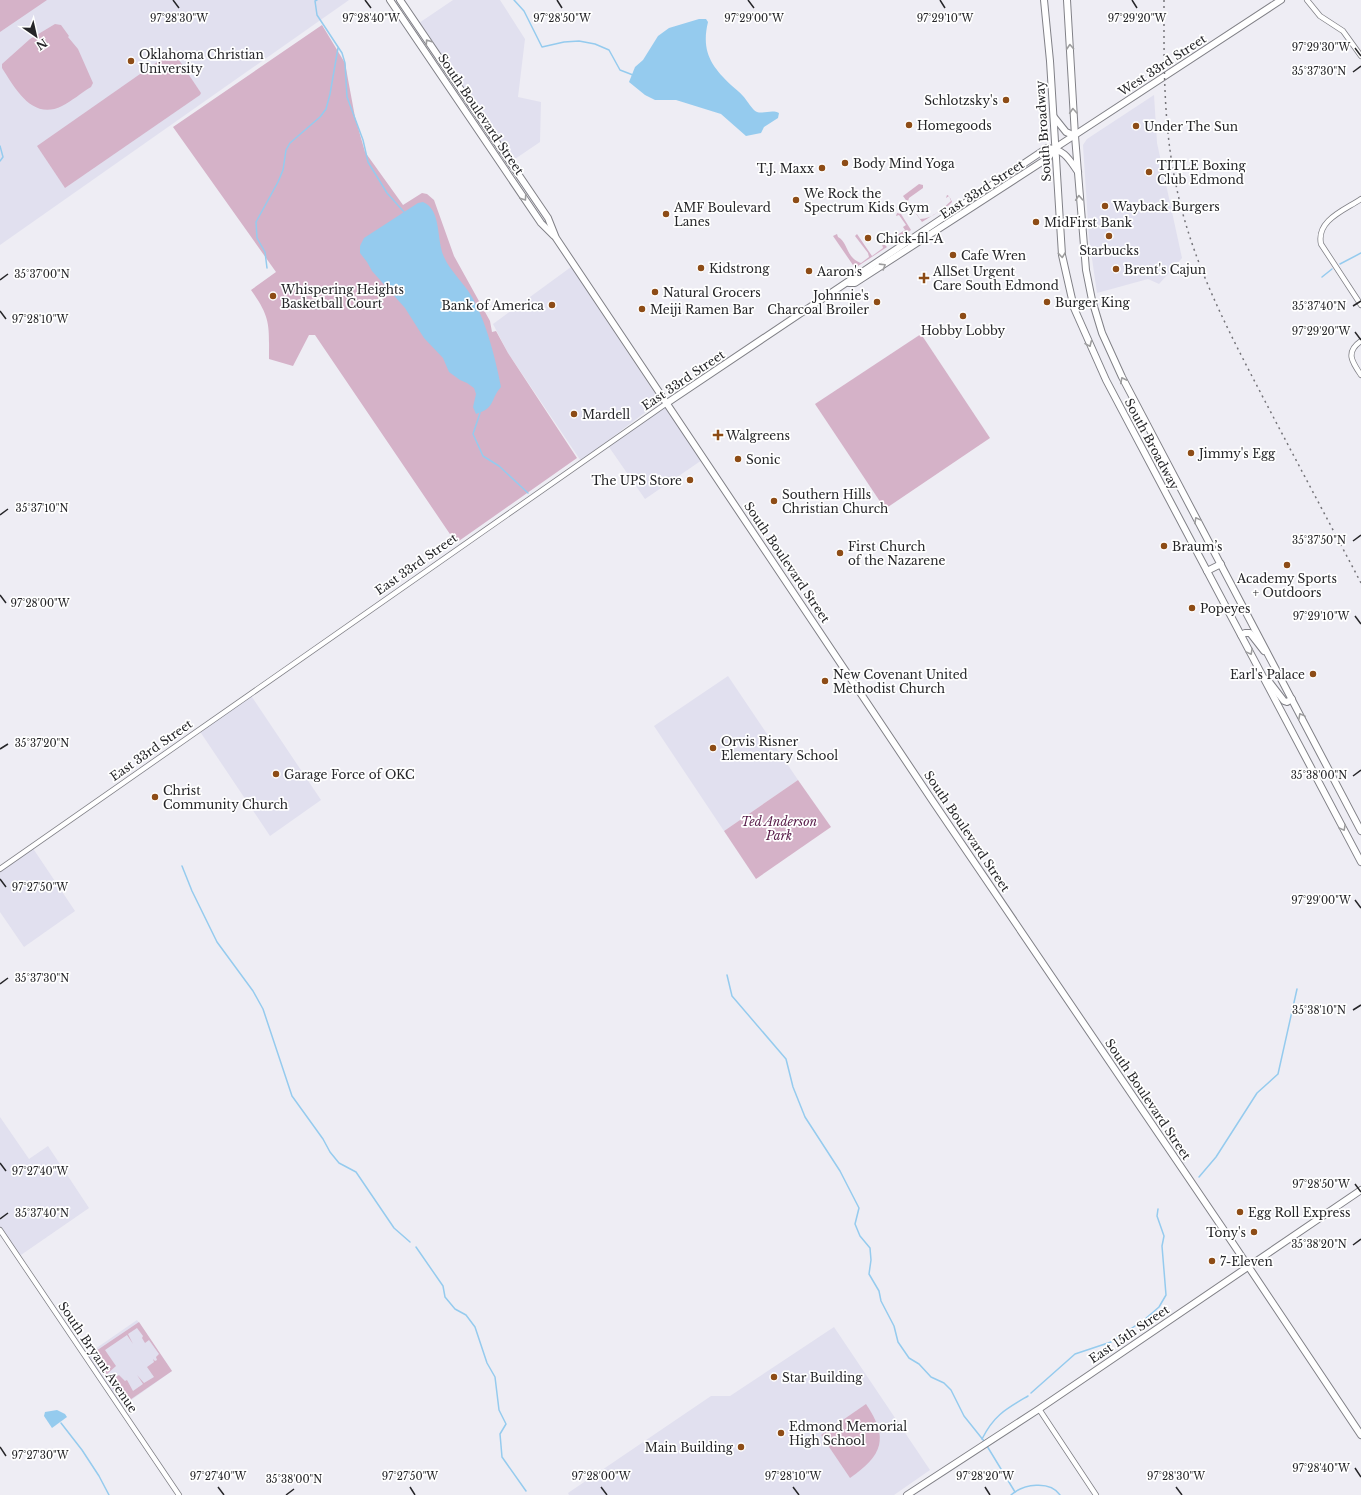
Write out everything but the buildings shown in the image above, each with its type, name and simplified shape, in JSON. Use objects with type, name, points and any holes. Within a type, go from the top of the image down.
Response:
[{"type":"main road","name":"South Boulevard Street","points":[[390,0],[541,223],[556,238],[934,803],[1248,1266],[1361,1436]]},
{"type":"main road","name":"South Boulevard Street","points":[[400,0],[548,218],[556,238]]},
{"type":"main road","name":"South Broadway","points":[[1044,0],[1054,117],[1062,255],[1074,308],[1098,363],[1361,862]]},
{"type":"main road","name":"South Broadway","points":[[1067,0],[1075,136],[1086,270],[1092,300],[1102,333],[1122,377],[1361,831]]},
{"type":"main road","name":"West 33rd Street","points":[[1055,148],[1281,0]]},
{"type":"main road","points":[[1054,117],[1066,132],[1075,136]]},
{"type":"main road","name":"East 33rd Street","points":[[667,403],[849,282],[851,278],[1047,148],[1055,148]]},
{"type":"main road","points":[[1055,148],[1066,155],[1078,172]]},
{"type":"main road","name":"East 33rd Street","points":[[849,282],[855,283],[925,239],[1048,158],[1055,148]]},
{"type":"main road","points":[[1207,571],[1220,564]]},
{"type":"main road","points":[[1241,635],[1250,633],[1270,658]]},
{"type":"main road","points":[[1259,669],[1284,701],[1287,702],[1292,699]]},
{"type":"main road","name":"East 15th Street","points":[[907,1495],[1039,1409],[1361,1190]]},
{"type":"street","points":[[1307,0],[1320,16],[1343,31],[1361,56]]},
{"type":"street","points":[[1361,199],[1325,223],[1320,234],[1321,244],[1361,304]]},
{"type":"street","points":[[1361,341],[1354,346],[1351,354],[1352,361],[1361,375]]},
{"type":"street","name":"East 33rd Street","points":[[0,869],[667,403]]},
{"type":"street","name":"South Bryant Avenue","points":[[0,1230],[179,1495]]},
{"type":"street","points":[[1039,1409],[1096,1495]]},
{"type":"shaded area","name":"Oklahoma Christian University","points":[[0,0],[349,0],[0,245]]},
{"type":"shaded area","points":[[453,0],[500,0],[525,39],[518,97],[541,102],[540,142],[512,161],[419,23]]},
{"type":"shaded area","points":[[1154,95],[1157,143],[1182,258],[1159,284],[1148,279],[1097,293],[1089,238],[1083,145],[1087,139]]},
{"type":"shaded area","points":[[571,267],[660,401],[581,461],[508,353],[493,324]]},
{"type":"shaded area","points":[[665,407],[702,460],[645,499],[609,447]]},
{"type":"shaded area","points":[[728,676],[798,780],[724,831],[654,726]]},
{"type":"shaded area","points":[[250,694],[321,800],[270,836],[199,730]]},
{"type":"shaded area","points":[[32,847],[75,911],[24,947],[0,912],[0,869]]},
{"type":"shaded area","points":[[0,1117],[29,1159],[48,1146],[89,1208],[18,1257],[0,1230]]},
{"type":"shaded area","points":[[137,1320],[172,1371],[120,1408],[85,1356]]},
{"type":"shaded area","name":"Edmond Memorial High School","points":[[834,1327],[930,1470],[894,1495],[569,1495],[568,1493],[711,1396],[730,1396]]},
{"type":"green space","points":[[0,0],[47,0],[0,32]]},
{"type":"green space","points":[[55,24],[61,25],[69,36],[68,37],[78,49],[93,83],[91,87],[62,106],[51,109],[42,109],[33,106],[19,93],[2,68],[2,64],[30,39]]},
{"type":"green space","points":[[322,25],[345,63],[355,117],[365,152],[403,205],[422,193],[427,194],[434,200],[454,256],[490,321],[492,332],[496,331],[508,353],[577,458],[456,543],[315,335],[309,335],[293,366],[269,359],[268,322],[258,300],[251,290],[276,272],[173,127]]},
{"type":"green space","points":[[173,51],[201,93],[200,95],[65,188],[37,146]]},
{"type":"green space","points":[[919,184],[923,185],[923,188],[909,198],[908,201],[920,219],[932,216],[922,222],[903,196]]},
{"type":"green space","points":[[949,196],[952,202],[939,211],[951,201]]},
{"type":"green space","points":[[897,213],[901,214],[911,230],[893,243],[889,237],[892,238],[905,230],[903,227],[906,225],[899,215],[896,216]]},
{"type":"green space","points":[[837,234],[838,237],[844,242],[852,258],[861,263],[869,257],[868,253],[855,236],[857,234],[872,256],[883,248],[882,244],[887,247],[855,268],[833,236]]},
{"type":"green space","points":[[921,334],[990,438],[885,509],[815,404]]},
{"type":"green space","name":"Ted Anderson Park","points":[[798,780],[831,827],[756,879],[724,831]]},
{"type":"green space","points":[[139,1322],[172,1371],[124,1404],[111,1385],[110,1380],[119,1375],[125,1381],[127,1380],[133,1391],[143,1384],[137,1375],[144,1383],[154,1377],[147,1367],[154,1362],[153,1359],[155,1361],[157,1360],[156,1357],[159,1354],[149,1340],[145,1343],[142,1338],[143,1336],[137,1328],[128,1334],[133,1344],[127,1335],[105,1350],[116,1366],[107,1374],[97,1366],[93,1353]]},
{"type":"green space","points":[[866,1404],[878,1427],[880,1436],[879,1445],[870,1462],[850,1478],[821,1435]]},
{"type":"water","points":[[699,19],[706,19],[708,22],[706,32],[707,50],[709,57],[718,71],[742,95],[755,111],[774,111],[779,113],[778,118],[764,127],[761,133],[746,136],[721,114],[676,100],[655,100],[645,95],[629,82],[635,67],[643,60],[658,36],[669,28]]},
{"type":"water","points":[[423,202],[429,206],[436,218],[444,257],[453,272],[469,292],[482,317],[496,365],[501,387],[490,406],[482,412],[476,414],[473,407],[476,394],[474,388],[449,372],[443,358],[424,338],[405,308],[372,271],[360,253],[360,246],[364,238],[418,203]]},
{"type":"water","points":[[57,1410],[65,1414],[67,1417],[52,1428],[44,1416],[45,1412]]},
{"type":"waterway","points":[[317,0],[315,1],[317,15],[342,53],[345,63],[347,97],[363,140],[368,162],[387,193],[404,212]]},
{"type":"waterway","points":[[514,0],[524,11],[542,47],[564,42],[579,41],[595,44],[609,50],[620,70],[633,75]]},
{"type":"waterway","points":[[267,268],[265,252],[257,238],[256,222],[278,182],[283,170],[286,150],[290,143],[320,117],[326,109],[338,48]]},
{"type":"waterway","points":[[0,146],[3,157],[0,161]]},
{"type":"waterway","points":[[1340,264],[1361,253]]},
{"type":"waterway","points":[[1322,277],[1332,269]]},
{"type":"waterway","points":[[480,413],[473,434],[483,456],[499,466],[528,493]]},
{"type":"waterway","points":[[182,866],[192,891],[217,942],[253,991],[263,1009],[292,1096],[323,1139],[330,1152],[339,1163],[356,1172],[394,1228],[410,1242]]},
{"type":"waterway","points":[[727,975],[732,996],[786,1059],[793,1087],[805,1117],[840,1171],[859,1208],[855,1224],[860,1236],[870,1248],[871,1260],[869,1274],[879,1291],[881,1301],[894,1326],[898,1342],[909,1358],[919,1364],[931,1377],[944,1383],[951,1390],[964,1416],[984,1441]]},
{"type":"waterway","points":[[1199,1177],[1216,1157],[1257,1093],[1278,1074],[1297,989]]},
{"type":"waterway","points":[[1031,1393],[1075,1354],[1111,1342],[1144,1320],[1159,1307],[1166,1295],[1162,1246],[1164,1236],[1157,1216],[1158,1209]]},
{"type":"waterway","points":[[416,1247],[443,1286],[445,1297],[455,1309],[466,1315],[475,1327],[487,1363],[495,1377],[499,1410],[506,1424],[500,1434],[502,1457],[526,1491]]},
{"type":"waterway","points":[[982,1439],[991,1424],[1001,1413],[1028,1396]]},
{"type":"waterway","points":[[61,1423],[82,1450],[99,1476],[109,1495]]},
{"type":"waterway","points":[[987,1446],[1015,1492]]},
{"type":"waterway","points":[[1011,1495],[1022,1488],[1036,1485],[1050,1487],[1056,1490],[1060,1495]]},
{"type":"railway","points":[[1164,0],[1166,116],[1176,185],[1192,243],[1202,271],[1239,352],[1361,583]]},
{"type":"place","name":"Oklahoma Christian University","points":[[131,61]]},
{"type":"place","name":"Schlotzsky's","points":[[1006,100]]},
{"type":"place","name":"Homegoods","points":[[909,125]]},
{"type":"place","name":"Under The Sun","points":[[1136,126]]},
{"type":"place","name":"Body Mind Yoga","points":[[845,163]]},
{"type":"place","name":"T.J. Maxx","points":[[822,168]]},
{"type":"place","name":"TITLE Boxing Club Edmond","points":[[1149,172]]},
{"type":"place","name":"We Rock the Spectrum Kids Gym","points":[[796,200]]},
{"type":"place","name":"Wayback Burgers","points":[[1105,206]]},
{"type":"place","name":"AMF Boulevard Lanes","points":[[666,214]]},
{"type":"place","name":"MidFirst Bank","points":[[1036,222]]},
{"type":"place","name":"Starbucks","points":[[1109,236]]},
{"type":"place","name":"Chick-fil-A","points":[[868,238]]},
{"type":"place","name":"Cafe Wren","points":[[953,255]]},
{"type":"place","name":"Kidstrong","points":[[701,268]]},
{"type":"place","name":"Brent's Cajun","points":[[1116,269]]},
{"type":"place","name":"Aaron's","points":[[809,271]]},
{"type":"place","name":"AllSet Urgent Care South Edmond","points":[[924,278]]},
{"type":"place","name":"Natural Grocers","points":[[655,292]]},
{"type":"place","name":"Whispering Heights Basketball Court","points":[[273,296]]},
{"type":"place","name":"Johnnie's Charcoal Broiler","points":[[877,302]]},
{"type":"place","name":"Burger King","points":[[1047,302]]},
{"type":"place","name":"Bank of America","points":[[552,305]]},
{"type":"place","name":"Meiji Ramen Bar","points":[[642,309]]},
{"type":"place","name":"Hobby Lobby","points":[[963,316]]},
{"type":"place","name":"Mardell","points":[[574,414]]},
{"type":"place","name":"Walgreens","points":[[718,435]]},
{"type":"place","name":"Jimmy's Egg","points":[[1191,453]]},
{"type":"place","name":"Sonic","points":[[738,459]]},
{"type":"place","name":"The UPS Store","points":[[690,480]]},
{"type":"place","name":"Southern Hills Christian Church","points":[[774,501]]},
{"type":"place","name":"Braum’s","points":[[1164,546]]},
{"type":"place","name":"First Church of the Nazarene","points":[[840,553]]},
{"type":"place","name":"Academy Sports + Outdoors","points":[[1287,565]]},
{"type":"place","name":"Popeyes","points":[[1192,608]]},
{"type":"place","name":"Earl's Palace","points":[[1313,674]]},
{"type":"place","name":"New Covenant United Methodist Church","points":[[825,681]]},
{"type":"place","name":"Orvis Risner Elementary School","points":[[713,748]]},
{"type":"place","name":"Garage Force of OKC","points":[[276,774]]},
{"type":"place","name":"Christ Community Church","points":[[155,797]]},
{"type":"place","name":"Egg Roll Express","points":[[1240,1212]]},
{"type":"place","name":"Tony's","points":[[1254,1232]]},
{"type":"place","name":"7-Eleven","points":[[1212,1261]]},
{"type":"place","name":"Star Building","points":[[774,1377]]},
{"type":"place","name":"Edmond Memorial High School","points":[[781,1433]]},
{"type":"place","name":"Main Building","points":[[741,1447]]}]
